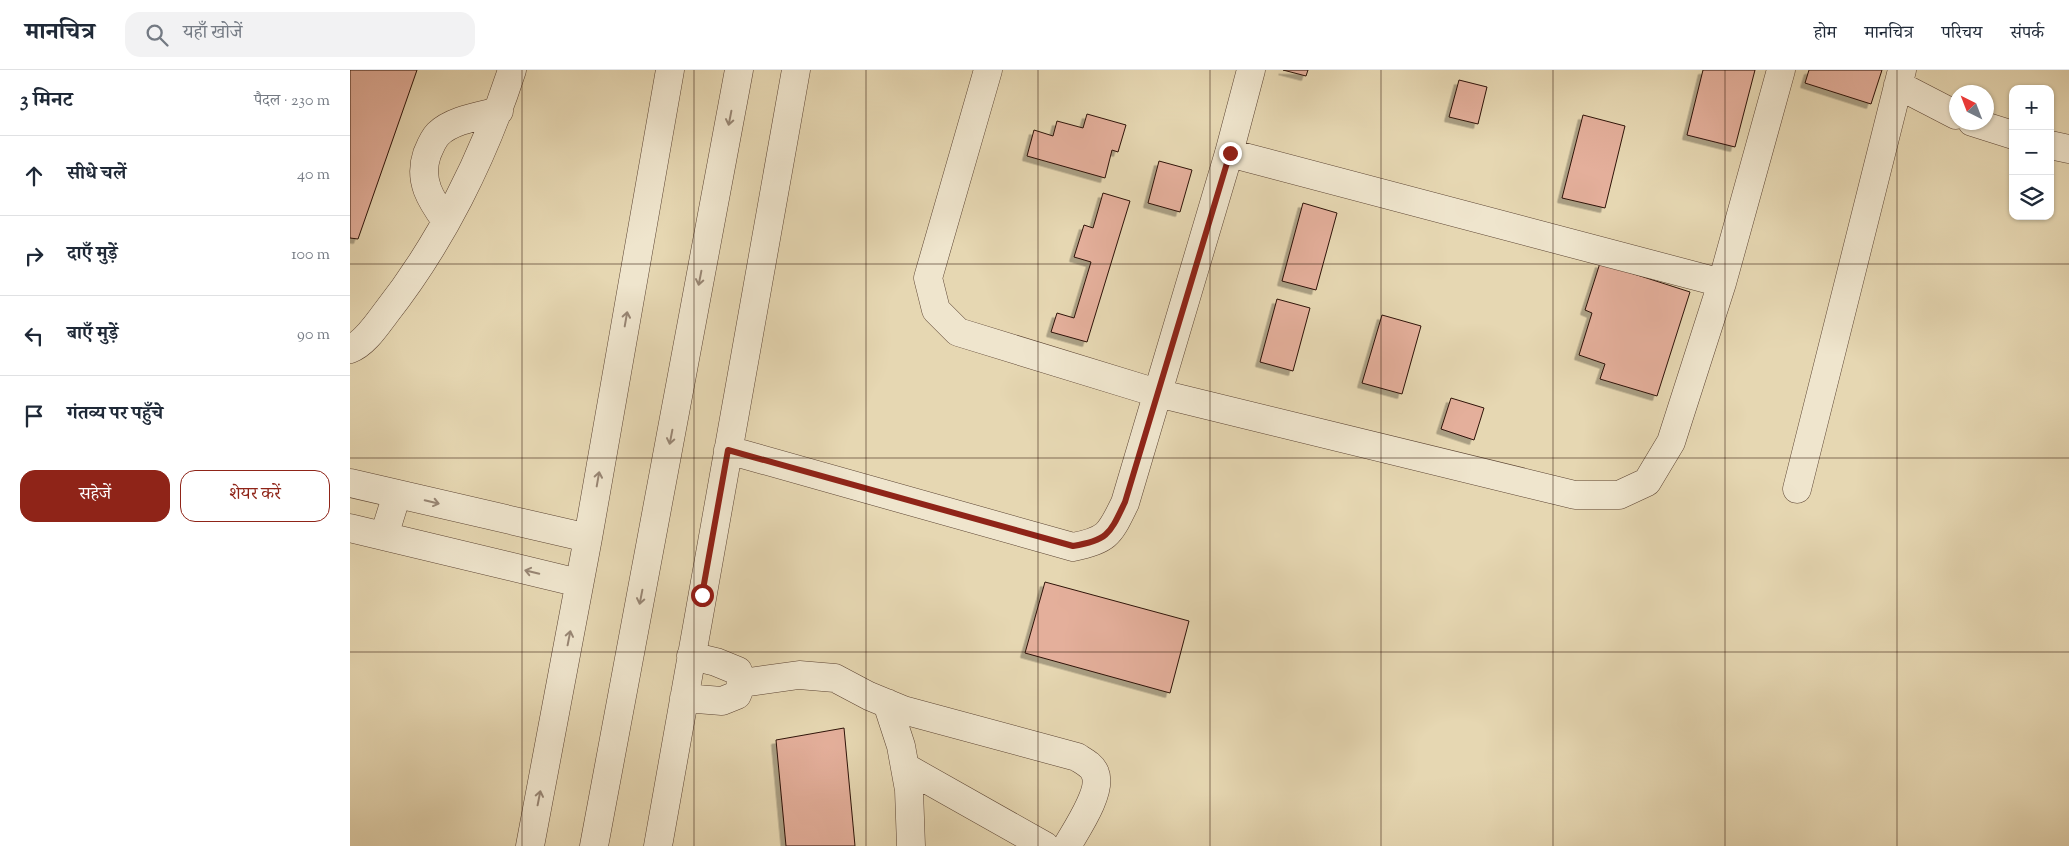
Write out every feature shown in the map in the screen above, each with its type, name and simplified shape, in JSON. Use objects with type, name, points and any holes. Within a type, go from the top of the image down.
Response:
[{"type":"street","points":[[350,349],[373,329],[411,281],[446,221],[499,111],[512,70]]},
{"type":"street","points":[[530,846],[588,538],[670,70]]},
{"type":"street","points":[[594,846],[739,70]]},
{"type":"street","points":[[658,846],[796,70]]},
{"type":"street","points":[[988,70],[928,278],[936,310],[958,332],[1157,393],[1575,495],[1619,495],[1647,482],[1671,442],[1722,283],[1781,70]]},
{"type":"street","points":[[728,450],[1073,546],[1094,543],[1111,530],[1125,502],[1230,153],[1251,70]]},
{"type":"street","points":[[1797,489],[1900,78],[1949,110]]},
{"type":"street","points":[[446,221],[432,202],[424,183],[424,163],[430,145],[438,133],[454,124],[499,111]]},
{"type":"street","points":[[1994,129],[2009,134]]},
{"type":"street","points":[[2054,146],[2069,149]]},
{"type":"street","points":[[1230,153],[1722,283]]},
{"type":"street","points":[[350,483],[588,538]]},
{"type":"street","points":[[384,536],[397,494]]},
{"type":"street","points":[[350,528],[579,583]]},
{"type":"street","points":[[684,698],[722,701],[738,695],[742,683],[738,671],[716,662],[691,656]]},
{"type":"street","points":[[742,683],[799,675],[835,678],[887,703],[921,715],[1077,757],[1089,765],[1095,772],[1097,781],[1094,797],[1067,846]]},
{"type":"street","points":[[887,703],[901,746],[910,790],[911,846]]},
{"type":"street","points":[[905,767],[1045,846]]},
{"type":"building","points":[[350,70],[417,70],[358,239],[350,238]]},
{"type":"building","points":[[1283,70],[1308,70],[1306,76]]},
{"type":"building","points":[[1703,70],[1755,70],[1735,147],[1687,135]]},
{"type":"building","points":[[1809,70],[1882,70],[1871,104],[1805,83]]},
{"type":"building","points":[[1459,80],[1487,87],[1478,124],[1449,117]]},
{"type":"building","points":[[1087,114],[1126,125],[1118,152],[1112,150],[1105,178],[1027,156],[1034,130],[1053,136],[1057,121],[1083,128]]},
{"type":"building","points":[[1583,115],[1625,126],[1605,208],[1562,198]]},
{"type":"building","points":[[1159,161],[1192,170],[1180,212],[1148,203]]},
{"type":"building","points":[[1103,193],[1130,201],[1087,342],[1051,332],[1057,313],[1074,318],[1091,262],[1074,257],[1084,225],[1093,228]]},
{"type":"building","points":[[1303,203],[1337,213],[1316,290],[1282,281]]},
{"type":"building","points":[[1600,263],[1690,292],[1657,396],[1600,379],[1605,364],[1579,355],[1592,313],[1585,310]]},
{"type":"building","points":[[1277,299],[1310,308],[1293,371],[1260,362]]},
{"type":"building","points":[[1382,315],[1421,326],[1402,394],[1362,383]]},
{"type":"building","points":[[1451,398],[1484,408],[1474,440],[1441,429]]},
{"type":"building","points":[[1045,582],[1189,621],[1170,693],[1025,653]]},
{"type":"building","points":[[844,728],[855,846],[786,846],[776,740]]},
{"type":"route","points":[[702,595],[728,450],[1073,546],[1094,543],[1111,530],[1125,502],[1230,153]]}]
